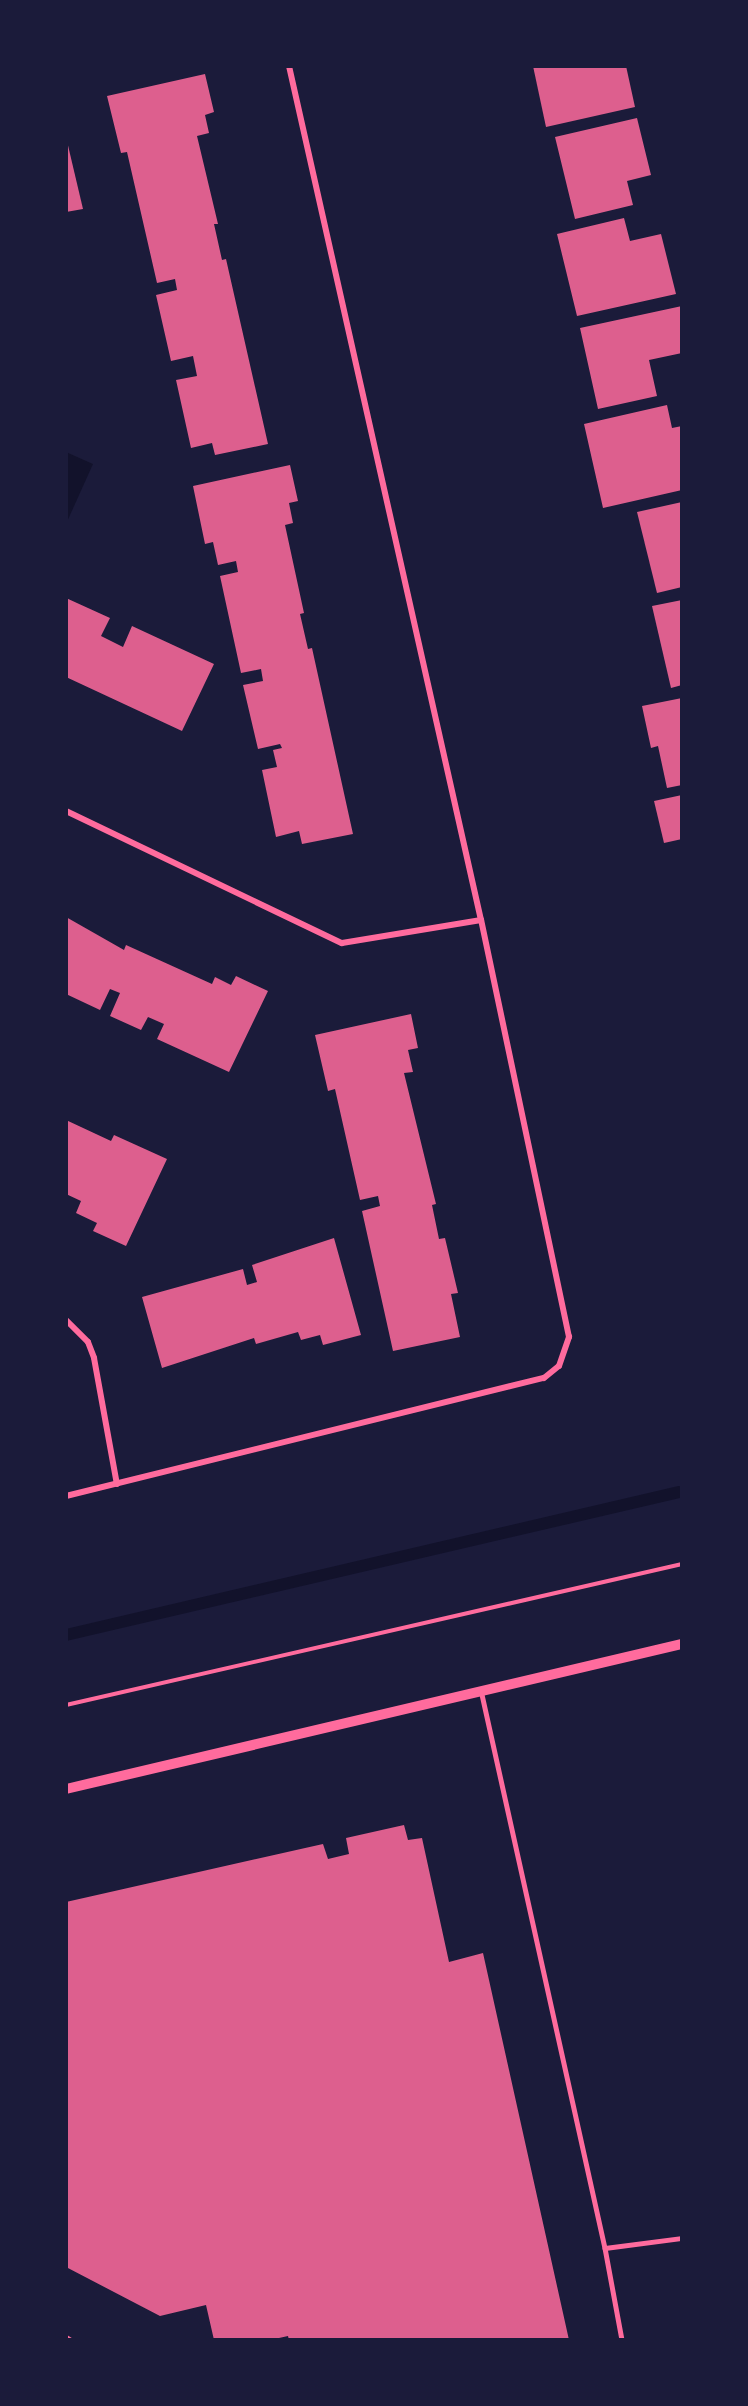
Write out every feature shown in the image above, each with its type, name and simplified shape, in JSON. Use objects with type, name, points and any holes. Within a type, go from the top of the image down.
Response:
[{"type":"street","points":[[66,1496],[544,1378],[559,1366],[569,1337],[480,920],[289,66]]},
{"type":"street","points":[[66,811],[342,943],[480,920]]},
{"type":"street","points":[[66,1320],[88,1342],[94,1358],[117,1484]]},
{"type":"street","points":[[66,1788],[480,1689],[682,1644]]},
{"type":"lane","points":[[480,1689],[605,2248],[622,2340]]},
{"type":"lane","points":[[605,2248],[682,2238]]},
{"type":"lane","points":[[66,2337],[71,2340]]},
{"type":"path","points":[[66,1705],[682,1564]]},
{"type":"shaded area","points":[[66,452],[93,464],[66,524]]},
{"type":"building","points":[[533,66],[626,66],[635,107],[546,127]]},
{"type":"building","points":[[205,74],[214,112],[205,115],[209,133],[197,136],[218,224],[214,224],[222,260],[226,259],[268,444],[215,455],[212,443],[191,448],[176,380],[197,376],[193,356],[171,361],[156,295],[177,290],[175,279],[157,283],[127,152],[121,153],[107,96]]},
{"type":"building","points":[[637,118],[651,175],[627,181],[633,205],[575,219],[555,137]]},
{"type":"building","points":[[66,137],[83,209],[66,212]]},
{"type":"building","points":[[624,218],[630,241],[661,234],[676,294],[577,316],[557,234]]},
{"type":"building","points":[[682,306],[682,353],[649,360],[657,396],[598,409],[580,328]]},
{"type":"building","points":[[667,405],[672,428],[682,426],[682,490],[603,508],[584,424]]},
{"type":"building","points":[[290,465],[298,501],[289,503],[293,523],[285,525],[304,613],[300,614],[308,649],[312,648],[353,834],[302,844],[299,831],[276,837],[262,770],[277,767],[273,750],[282,748],[280,744],[258,749],[243,685],[263,681],[261,669],[241,673],[220,576],[238,572],[236,561],[218,565],[213,542],[205,544],[193,486]]},
{"type":"building","points":[[682,502],[682,587],[657,593],[637,512]]},
{"type":"building","points":[[66,598],[110,618],[101,636],[123,647],[132,626],[214,664],[182,731],[66,677]]},
{"type":"building","points":[[682,600],[682,685],[671,688],[652,606]]},
{"type":"building","points":[[682,698],[682,785],[667,788],[658,746],[651,748],[642,706]]},
{"type":"building","points":[[682,795],[682,839],[664,843],[654,801]]},
{"type":"building","points":[[66,917],[124,950],[126,945],[212,984],[215,977],[231,985],[236,976],[268,991],[229,1072],[157,1039],[164,1024],[148,1017],[141,1030],[110,1016],[120,993],[110,989],[100,1010],[66,994]]},
{"type":"building","points":[[411,1014],[418,1048],[408,1050],[413,1072],[404,1073],[436,1204],[432,1205],[439,1239],[445,1238],[458,1293],[451,1294],[460,1337],[393,1351],[362,1211],[380,1206],[378,1196],[360,1200],[335,1089],[328,1091],[315,1035]]},
{"type":"building","points":[[66,1120],[111,1141],[114,1135],[167,1159],[126,1246],[93,1231],[97,1223],[76,1213],[81,1201],[66,1194]]},
{"type":"building","points":[[334,1238],[361,1335],[323,1345],[320,1335],[301,1340],[298,1332],[256,1344],[254,1338],[162,1368],[142,1297],[243,1269],[247,1285],[257,1282],[252,1265]]},
{"type":"building","points":[[404,1825],[408,1840],[422,1838],[449,1962],[483,1953],[569,2340],[289,2340],[288,2336],[270,2340],[214,2340],[206,2305],[160,2316],[66,2267],[66,1902],[323,1844],[328,1859],[349,1854],[346,1838]]},
{"type":"waterway","points":[[66,1635],[679,1492]]}]
